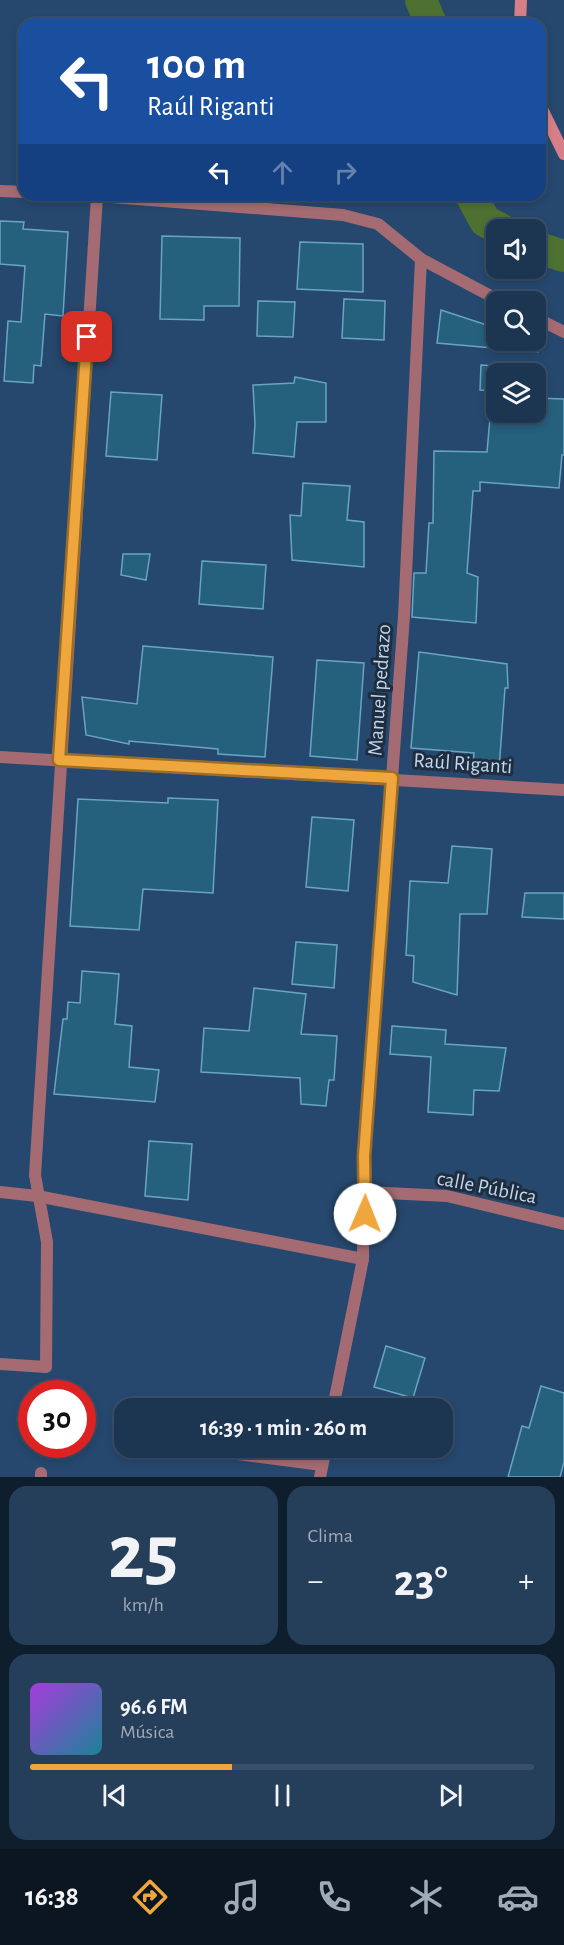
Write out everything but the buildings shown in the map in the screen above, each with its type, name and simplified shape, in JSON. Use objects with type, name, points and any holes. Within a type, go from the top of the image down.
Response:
[{"type":"main road","points":[[520,18],[521,0]]},
{"type":"main road","points":[[546,117],[564,154]]},
{"type":"street","points":[[0,190],[18,192]]},
{"type":"street","points":[[0,1364],[46,1367],[47,1242],[37,1196],[35,1163],[59,760],[97,201]]},
{"type":"street","points":[[162,201],[343,215],[378,224],[421,259],[486,294]]},
{"type":"street","name":"Manuel pedrazo","points":[[335,1398],[363,1259],[366,1192],[364,1156],[404,616],[421,259]]},
{"type":"street","points":[[546,323],[564,332]]},
{"type":"street","name":"Raúl Riganti","points":[[0,757],[392,778],[564,790]]},
{"type":"street","points":[[0,1192],[37,1196],[363,1259]]},
{"type":"street","name":"calle Pública","points":[[366,1192],[447,1196],[564,1224]]},
{"type":"street","points":[[248,1458],[321,1471]]},
{"type":"waterway","points":[[421,0],[428,18]]},
{"type":"waterway","points":[[474,201],[486,222]]},
{"type":"waterway","points":[[546,250],[564,256]]},
{"type":"route","points":[[87,337],[59,760],[392,778],[364,1156],[365,1214]]}]
